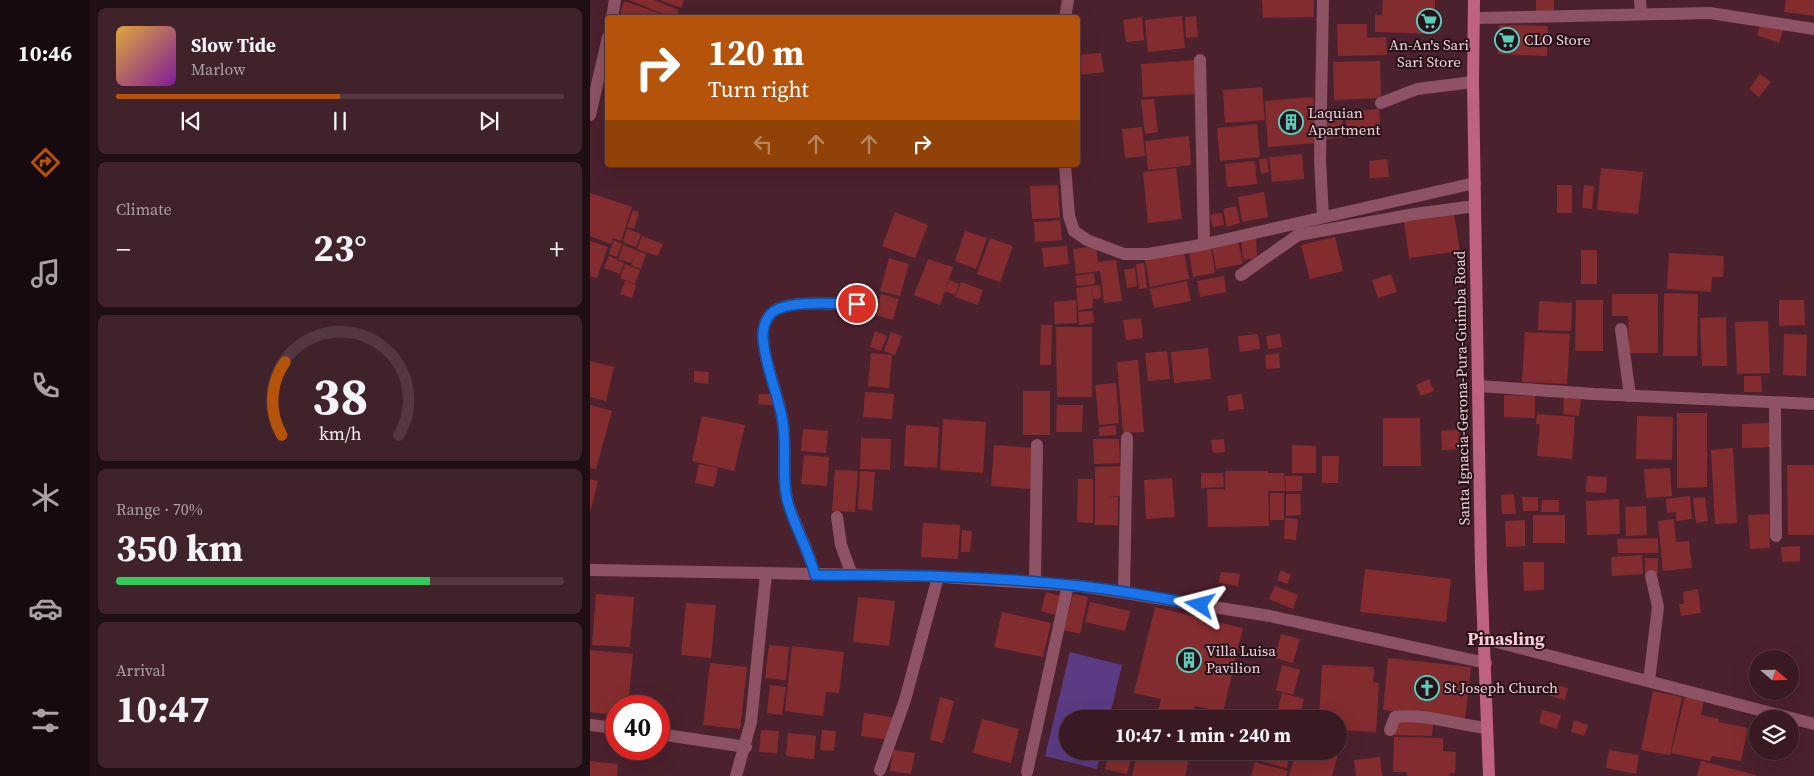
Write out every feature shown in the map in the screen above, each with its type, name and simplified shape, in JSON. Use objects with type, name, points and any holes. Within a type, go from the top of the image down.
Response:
[{"type":"main road","name":"Santa Ignacia-Gerona-Pura-Guimba Road","points":[[1474,0],[1473,82],[1479,386],[1480,569],[1485,640],[1489,776]]},
{"type":"street","points":[[613,15],[616,0]]},
{"type":"street","points":[[1066,15],[1068,0]]},
{"type":"street","points":[[1323,0],[1320,160],[1323,217]]},
{"type":"street","points":[[1474,18],[1568,17],[1640,6],[1710,13],[1814,29]]},
{"type":"street","points":[[590,115],[605,50]]},
{"type":"street","points":[[1200,60],[1204,244]]},
{"type":"street","points":[[1381,103],[1417,89],[1473,82]]},
{"type":"street","points":[[1065,167],[1070,216],[1074,231],[1087,240],[1124,254],[1148,254],[1204,244],[1475,183]]},
{"type":"street","points":[[1240,275],[1298,235],[1415,214],[1475,206]]},
{"type":"street","points":[[815,575],[809,552],[788,503],[784,426],[778,395],[771,377],[762,336],[765,322],[774,311],[793,305],[857,304]]},
{"type":"street","points":[[1621,329],[1630,396]]},
{"type":"street","points":[[1479,386],[1630,396],[1814,404]]},
{"type":"street","points":[[1775,403],[1776,536]]},
{"type":"street","points":[[1124,592],[1126,438]]},
{"type":"street","points":[[1035,582],[1037,445]]},
{"type":"street","points":[[838,517],[842,544],[852,575]]},
{"type":"street","points":[[590,570],[938,577],[1068,585],[1124,592],[1270,616],[1486,663]]},
{"type":"street","points":[[736,776],[746,746],[756,688],[766,574]]},
{"type":"street","points":[[1648,681],[1658,607],[1651,576]]},
{"type":"street","points":[[880,770],[905,700],[938,577]]},
{"type":"street","points":[[1027,772],[1068,585]]},
{"type":"street","points":[[1485,640],[1814,724]]},
{"type":"street","points":[[1390,730],[1395,718],[1410,715],[1487,728]]},
{"type":"street","points":[[590,725],[605,727]]},
{"type":"street","points":[[670,736],[746,746]]},
{"type":"shaded area","points":[[1070,652],[1122,665],[1111,710],[1059,710],[1059,760],[1045,756]]},
{"type":"shaded area","points":[[1061,760],[1099,760],[1097,769]]},
{"type":"building","points":[[629,0],[654,0],[679,10],[677,15],[666,15]]},
{"type":"building","points":[[660,0],[684,0],[681,8]]},
{"type":"building","points":[[1262,0],[1314,0],[1314,17],[1263,18]]},
{"type":"building","points":[[1383,0],[1435,0],[1435,34],[1375,32],[1375,15],[1382,15]]},
{"type":"building","points":[[1536,0],[1554,0],[1554,13],[1536,12]]},
{"type":"building","points":[[1786,0],[1814,0],[1814,16],[1784,12]]},
{"type":"building","points":[[624,1],[664,15],[620,15]]},
{"type":"building","points":[[1182,16],[1185,48],[1148,52],[1145,20]]},
{"type":"building","points":[[1196,16],[1198,37],[1186,38],[1185,17]]},
{"type":"building","points":[[1142,17],[1144,40],[1126,42],[1123,20]]},
{"type":"building","points":[[1761,22],[1783,30],[1779,43],[1757,35]]},
{"type":"building","points":[[1337,24],[1367,24],[1367,38],[1386,37],[1387,55],[1338,56]]},
{"type":"building","points":[[1499,25],[1548,26],[1547,56],[1498,54]]},
{"type":"building","points":[[1101,53],[1104,72],[1080,75],[1080,55]]},
{"type":"building","points":[[1195,60],[1197,94],[1143,97],[1141,64]]},
{"type":"building","points":[[1380,61],[1381,98],[1334,100],[1333,62]]},
{"type":"building","points":[[1760,74],[1771,82],[1759,97],[1749,89]]},
{"type":"building","points":[[1262,87],[1265,120],[1225,123],[1223,90]]},
{"type":"building","name":"Laquian Apartment","points":[[1313,97],[1317,143],[1268,147],[1265,101]]},
{"type":"building","points":[[1154,99],[1158,132],[1145,134],[1141,100]]},
{"type":"building","points":[[1379,109],[1381,135],[1348,138],[1345,112]]},
{"type":"building","points":[[1342,115],[1344,137],[1327,139],[1325,117]]},
{"type":"building","points":[[1257,124],[1260,157],[1220,161],[1217,128]]},
{"type":"building","points":[[1142,127],[1145,156],[1125,158],[1122,129]]},
{"type":"building","points":[[1189,136],[1191,165],[1148,170],[1145,141]]},
{"type":"building","points":[[1302,154],[1304,179],[1272,182],[1269,157]]},
{"type":"building","points":[[1267,158],[1269,172],[1261,174],[1259,159]]},
{"type":"building","points":[[1387,159],[1389,177],[1370,178],[1369,161]]},
{"type":"building","points":[[1255,161],[1257,184],[1227,187],[1225,164]]},
{"type":"building","points":[[1176,168],[1182,219],[1148,223],[1143,172]]},
{"type":"building","points":[[1601,168],[1643,172],[1638,214],[1597,210]]},
{"type":"building","points":[[1058,185],[1060,218],[1032,219],[1030,186]]},
{"type":"building","points":[[1557,185],[1572,185],[1572,213],[1557,213]]},
{"type":"building","points":[[1584,185],[1594,186],[1592,209],[1582,208]]},
{"type":"building","points":[[1264,192],[1268,217],[1242,222],[1238,197]]},
{"type":"building","points":[[590,193],[632,207],[621,241],[613,238],[611,244],[590,236]]},
{"type":"building","points":[[1236,206],[1240,223],[1227,227],[1223,209]]},
{"type":"building","points":[[633,210],[639,212],[634,229],[627,227]]},
{"type":"building","points":[[895,212],[928,225],[915,258],[882,246]]},
{"type":"building","points":[[1222,213],[1224,225],[1213,227],[1210,215]]},
{"type":"building","points":[[1454,214],[1460,251],[1409,258],[1404,222]]},
{"type":"building","points":[[1060,220],[1062,240],[1035,242],[1034,222]]},
{"type":"building","points":[[627,229],[641,234],[636,247],[623,242]]},
{"type":"building","points":[[965,231],[987,238],[976,269],[955,261]]},
{"type":"building","points":[[642,236],[663,244],[658,256],[637,249]]},
{"type":"building","points":[[1335,237],[1343,271],[1310,279],[1301,245]]},
{"type":"building","points":[[990,238],[1013,246],[1000,282],[977,274]]},
{"type":"building","points":[[1256,238],[1257,258],[1243,260],[1241,239]]},
{"type":"building","points":[[614,240],[622,244],[617,257],[609,254]]},
{"type":"building","points":[[590,241],[608,247],[597,278],[590,276]]},
{"type":"building","points":[[1238,241],[1243,264],[1216,269],[1212,246]]},
{"type":"building","points":[[623,245],[646,254],[641,269],[631,265],[636,253],[631,263],[618,259]]},
{"type":"building","points":[[1067,246],[1069,264],[1044,267],[1042,248]]},
{"type":"building","points":[[1096,246],[1098,262],[1116,260],[1122,301],[1104,303],[1100,271],[1076,274],[1073,249]]},
{"type":"building","points":[[1211,247],[1215,273],[1193,277],[1189,251]]},
{"type":"building","points":[[1581,250],[1597,250],[1597,284],[1581,284]]},
{"type":"building","points":[[1184,252],[1189,279],[1150,287],[1145,260]]},
{"type":"building","points":[[1669,253],[1724,256],[1723,277],[1712,277],[1711,292],[1667,289]]},
{"type":"building","points":[[609,256],[624,263],[620,274],[604,268]]},
{"type":"building","points":[[889,258],[909,264],[900,296],[880,291]]},
{"type":"building","points":[[928,259],[953,267],[940,305],[914,295]]},
{"type":"building","points":[[1144,263],[1147,288],[1139,289],[1136,264]]},
{"type":"building","points":[[625,264],[640,270],[635,284],[620,278]]},
{"type":"building","points":[[1135,268],[1137,286],[1127,288],[1124,270]]},
{"type":"building","points":[[1094,273],[1095,284],[1077,286],[1075,276]]},
{"type":"building","points":[[1391,274],[1397,292],[1378,298],[1372,280]]},
{"type":"building","points":[[1224,276],[1226,292],[1200,297],[1197,281]]},
{"type":"building","points":[[949,280],[959,284],[955,295],[945,291]]},
{"type":"building","points":[[625,281],[636,285],[632,298],[620,294]]},
{"type":"building","points":[[1187,281],[1191,301],[1154,308],[1150,289]]},
{"type":"building","points":[[961,282],[983,290],[978,305],[955,297]]},
{"type":"building","points":[[1100,285],[1101,298],[1093,299],[1092,286]]},
{"type":"building","points":[[1092,286],[1093,308],[1078,310],[1076,288]]},
{"type":"building","points":[[1664,293],[1698,294],[1697,356],[1663,356]]},
{"type":"building","points":[[881,294],[899,299],[893,320],[876,315]]},
{"type":"building","points":[[1612,294],[1658,294],[1658,353],[1629,353],[1628,316],[1612,316]]},
{"type":"building","points":[[1076,300],[1077,323],[1055,324],[1054,302]]},
{"type":"building","points":[[1576,300],[1603,300],[1603,351],[1575,351]]},
{"type":"building","points":[[1779,300],[1804,300],[1805,325],[1779,326]]},
{"type":"building","points":[[1539,301],[1572,303],[1571,331],[1538,330]]},
{"type":"building","points":[[1093,311],[1094,323],[1079,325],[1078,312]]},
{"type":"building","points":[[1726,317],[1727,366],[1702,366],[1700,318]]},
{"type":"building","points":[[1141,318],[1143,338],[1126,340],[1123,320]]},
{"type":"building","points":[[1768,321],[1770,373],[1737,374],[1735,322]]},
{"type":"building","points":[[1041,325],[1052,325],[1051,365],[1040,365]]},
{"type":"building","points":[[1056,327],[1092,327],[1092,397],[1057,397]]},
{"type":"building","points":[[875,331],[887,336],[881,351],[870,347]]},
{"type":"building","points":[[891,332],[902,336],[895,355],[884,351]]},
{"type":"building","points":[[1525,332],[1570,334],[1567,384],[1522,382]]},
{"type":"building","points":[[1258,334],[1260,349],[1240,352],[1238,336]]},
{"type":"building","points":[[1280,334],[1282,347],[1268,349],[1266,336]]},
{"type":"building","points":[[1784,334],[1807,335],[1806,376],[1783,375]]},
{"type":"building","points":[[1208,348],[1211,379],[1174,383],[1171,352]]},
{"type":"building","points":[[1167,351],[1170,379],[1148,381],[1145,353]]},
{"type":"building","points":[[871,353],[892,355],[889,388],[868,386]]},
{"type":"building","points":[[1279,353],[1280,368],[1266,369],[1265,355]]},
{"type":"building","points":[[1138,360],[1144,432],[1123,433],[1117,362]]},
{"type":"building","points":[[590,361],[614,367],[606,401],[590,397]]},
{"type":"building","points":[[694,371],[709,372],[708,384],[694,382]]},
{"type":"building","points":[[1744,376],[1761,376],[1762,392],[1744,392]]},
{"type":"building","points":[[1429,379],[1434,391],[1421,396],[1416,385]]},
{"type":"building","points":[[1116,383],[1119,423],[1099,425],[1095,385]]},
{"type":"building","points":[[1023,391],[1050,391],[1050,435],[1023,435]]},
{"type":"building","points":[[865,392],[894,394],[892,419],[863,417]]},
{"type":"building","points":[[759,394],[774,394],[774,405],[758,404]]},
{"type":"building","points":[[1242,394],[1244,409],[1229,411],[1227,396]]},
{"type":"building","points":[[1504,395],[1535,396],[1535,418],[1504,417]]},
{"type":"building","points":[[1564,398],[1581,399],[1579,416],[1563,414]]},
{"type":"building","points":[[590,405],[612,411],[596,469],[590,468]]},
{"type":"building","points":[[1057,405],[1083,405],[1082,432],[1056,432]]},
{"type":"building","points":[[1677,413],[1707,413],[1707,487],[1677,488]]},
{"type":"building","points":[[1537,414],[1575,417],[1572,459],[1537,456],[1540,424],[1536,424]]},
{"type":"building","points":[[702,416],[745,425],[734,471],[692,461]]},
{"type":"building","points":[[1637,416],[1673,417],[1672,460],[1636,459]]},
{"type":"building","points":[[1383,418],[1420,418],[1421,466],[1383,466]]},
{"type":"building","points":[[943,419],[986,422],[983,473],[940,470]]},
{"type":"building","points":[[1770,423],[1770,447],[1742,448],[1742,424]]},
{"type":"building","points":[[906,425],[939,427],[937,468],[904,466]]},
{"type":"building","points":[[1116,425],[1116,435],[1099,436],[1099,427]]},
{"type":"building","points":[[803,429],[828,431],[826,453],[801,451]]},
{"type":"building","points":[[1459,430],[1460,449],[1442,450],[1441,431]]},
{"type":"building","points":[[861,438],[891,439],[890,470],[860,469]]},
{"type":"building","points":[[1093,439],[1119,439],[1120,463],[1094,464]]},
{"type":"building","points":[[1224,439],[1225,452],[1213,453],[1211,440]]},
{"type":"building","points":[[994,445],[1034,448],[1031,489],[991,486]]},
{"type":"building","points":[[1292,445],[1316,446],[1316,473],[1292,473]]},
{"type":"building","points":[[1733,448],[1737,523],[1715,524],[1711,450]]},
{"type":"building","points":[[804,455],[829,457],[827,486],[801,484]]},
{"type":"building","points":[[1322,456],[1339,456],[1338,483],[1322,483]]},
{"type":"building","points":[[699,464],[718,468],[714,487],[695,483]]},
{"type":"building","points":[[1787,465],[1814,465],[1814,535],[1788,535]]},
{"type":"building","points":[[1121,466],[1121,496],[1108,496],[1118,497],[1118,525],[1095,525],[1095,467]]},
{"type":"building","points":[[1670,468],[1672,496],[1646,498],[1644,469]]},
{"type":"building","points":[[835,470],[858,471],[855,512],[832,511]]},
{"type":"building","points":[[860,471],[875,472],[872,510],[858,509]]},
{"type":"building","points":[[1225,471],[1284,473],[1285,491],[1268,491],[1269,526],[1208,527],[1207,489],[1224,489],[1225,491]]},
{"type":"building","points":[[1201,473],[1223,473],[1224,487],[1201,488]]},
{"type":"building","points":[[1285,476],[1302,476],[1302,491],[1286,491]]},
{"type":"building","points":[[1587,476],[1607,477],[1606,493],[1586,492]]},
{"type":"building","points":[[1172,478],[1175,517],[1146,519],[1144,480]]},
{"type":"building","points":[[590,479],[598,481],[591,509],[590,509]]},
{"type":"building","points":[[1078,479],[1093,479],[1093,523],[1077,522]]},
{"type":"building","points":[[1270,493],[1284,493],[1284,520],[1270,520]]},
{"type":"building","points":[[1286,494],[1300,494],[1301,515],[1286,516]]},
{"type":"building","points":[[1514,494],[1516,514],[1502,514],[1501,495]]},
{"type":"building","points":[[1690,496],[1692,519],[1676,521],[1676,512],[1667,513],[1666,499]]},
{"type":"building","points":[[1522,497],[1538,497],[1538,511],[1523,511]]},
{"type":"building","points":[[1705,497],[1708,521],[1696,523],[1693,498]]},
{"type":"building","points":[[1619,499],[1620,534],[1587,535],[1586,501]]},
{"type":"building","points":[[1542,500],[1559,500],[1559,512],[1541,512]]},
{"type":"building","points":[[1646,506],[1647,535],[1626,536],[1625,507]]},
{"type":"building","points":[[1769,514],[1770,548],[1750,549],[1748,515]]},
{"type":"building","points":[[1533,515],[1565,515],[1565,543],[1533,543]]},
{"type":"building","points":[[1285,518],[1298,519],[1296,540],[1284,539]]},
{"type":"building","points":[[1674,519],[1676,542],[1689,541],[1692,568],[1663,571],[1658,521]]},
{"type":"building","points":[[1525,520],[1525,546],[1506,547],[1505,521]]},
{"type":"building","points":[[923,523],[960,525],[958,559],[921,557]]},
{"type":"building","points":[[962,530],[972,531],[970,552],[961,552]]},
{"type":"building","points":[[1658,538],[1658,553],[1618,553],[1617,539]]},
{"type":"building","points":[[1800,546],[1800,561],[1782,562],[1781,547]]},
{"type":"building","points":[[1642,555],[1643,574],[1612,576],[1611,557]]},
{"type":"building","points":[[1645,558],[1658,558],[1658,574],[1645,574]]},
{"type":"building","points":[[1523,562],[1544,562],[1544,590],[1524,591]]},
{"type":"building","points":[[1365,569],[1451,579],[1446,622],[1360,612]]},
{"type":"building","points":[[1281,570],[1291,575],[1287,584],[1277,580]]},
{"type":"building","points":[[1221,572],[1240,574],[1238,586],[1219,583]]},
{"type":"building","points":[[1275,586],[1298,595],[1293,609],[1269,599]]},
{"type":"building","points":[[1698,589],[1701,613],[1681,616],[1679,604],[1684,604],[1683,592]]},
{"type":"building","points":[[1046,592],[1060,596],[1055,615],[1041,611]]},
{"type":"building","points":[[596,594],[634,597],[630,647],[592,645]]},
{"type":"building","points":[[1073,594],[1088,597],[1080,634],[1064,630]]},
{"type":"building","points":[[858,597],[895,601],[889,646],[853,642]]},
{"type":"building","points":[[1090,602],[1130,611],[1125,631],[1085,622]]},
{"type":"building","points":[[686,603],[716,605],[711,658],[681,655]]},
{"type":"building","name":"Villa Luisa Pavilion","points":[[1155,607],[1243,628],[1223,710],[1195,706],[1194,710],[1158,710],[1161,699],[1134,693]]},
{"type":"building","points":[[1002,612],[1051,623],[1043,657],[994,647]]},
{"type":"building","points":[[1281,634],[1300,639],[1293,663],[1275,658]]},
{"type":"building","points":[[769,645],[789,647],[786,680],[765,678]]},
{"type":"building","points":[[792,646],[844,652],[839,693],[826,692],[823,716],[785,711]]},
{"type":"building","points":[[590,650],[633,654],[629,695],[605,695],[605,714],[590,712]]},
{"type":"building","name":"St Joseph Church","points":[[1388,658],[1471,667],[1465,719],[1383,710]]},
{"type":"building","points":[[710,663],[747,667],[740,729],[703,725]]},
{"type":"building","points":[[1282,665],[1300,670],[1293,695],[1276,690]]},
{"type":"building","points":[[1322,665],[1374,667],[1373,682],[1379,683],[1376,732],[1347,730],[1347,710],[1320,710]]},
{"type":"building","points":[[1551,684],[1568,688],[1565,700],[1548,695]]},
{"type":"building","points":[[770,685],[786,687],[782,715],[767,713]]},
{"type":"building","points":[[1653,691],[1682,697],[1670,755],[1641,750]]},
{"type":"building","points":[[1282,693],[1304,699],[1301,710],[1278,710]]},
{"type":"building","points":[[1685,696],[1704,700],[1701,715],[1719,719],[1718,722],[1748,728],[1741,761],[1712,756],[1710,761],[1671,753]]},
{"type":"building","points":[[940,697],[954,701],[943,743],[930,740]]},
{"type":"building","points":[[1542,710],[1561,715],[1557,729],[1539,723]]},
{"type":"building","points":[[864,713],[892,717],[889,740],[861,736]]},
{"type":"building","points":[[982,719],[1019,729],[1011,763],[973,753]]},
{"type":"building","points":[[1574,720],[1588,725],[1584,736],[1571,732]]},
{"type":"building","points":[[1394,721],[1433,722],[1432,736],[1394,735]]},
{"type":"building","points":[[761,730],[779,731],[777,753],[759,752]]},
{"type":"building","points":[[822,730],[836,731],[834,751],[820,750]]},
{"type":"building","points":[[788,733],[816,736],[814,759],[786,756]]},
{"type":"building","points":[[1394,737],[1443,738],[1443,751],[1456,752],[1455,773],[1450,773],[1449,776],[1407,776],[1407,772],[1393,772]]},
{"type":"building","points":[[893,750],[915,753],[911,774],[890,771]]},
{"type":"building","points":[[1609,750],[1639,755],[1636,774],[1606,768]]},
{"type":"building","points":[[1380,757],[1382,776],[1356,776],[1354,760]]},
{"type":"building","points":[[1108,760],[1131,760],[1127,774],[1105,769]]},
{"type":"building","points":[[1136,760],[1189,760],[1185,776],[1132,776]]},
{"type":"building","points":[[1261,760],[1289,760],[1287,768]]},
{"type":"building","points":[[1293,760],[1337,760],[1332,776],[1289,776]]},
{"type":"building","points":[[590,761],[618,764],[617,776],[590,776]]},
{"type":"building","points":[[1701,761],[1756,775],[1756,776],[1697,776]]},
{"type":"building","points":[[1255,762],[1288,771],[1286,776],[1251,776]]},
{"type":"place","name":"An-An's Sari Sari Store","points":[[1429,21]]},
{"type":"place","name":"CLO Store","points":[[1507,40]]},
{"type":"place","name":"Laquian Apartment","points":[[1291,122]]},
{"type":"place","name":"Villa Luisa Pavilion","points":[[1189,660]]},
{"type":"place","name":"St Joseph Church","points":[[1427,688]]},
{"type":"district","name":"Pinasling","points":[[1506,639]]},
{"type":"route","points":[[857,304],[793,305],[774,311],[765,322],[762,336],[771,377],[778,395],[784,426],[785,475],[788,503],[809,552],[815,575],[927,576],[1052,583],[1200,605]]}]
